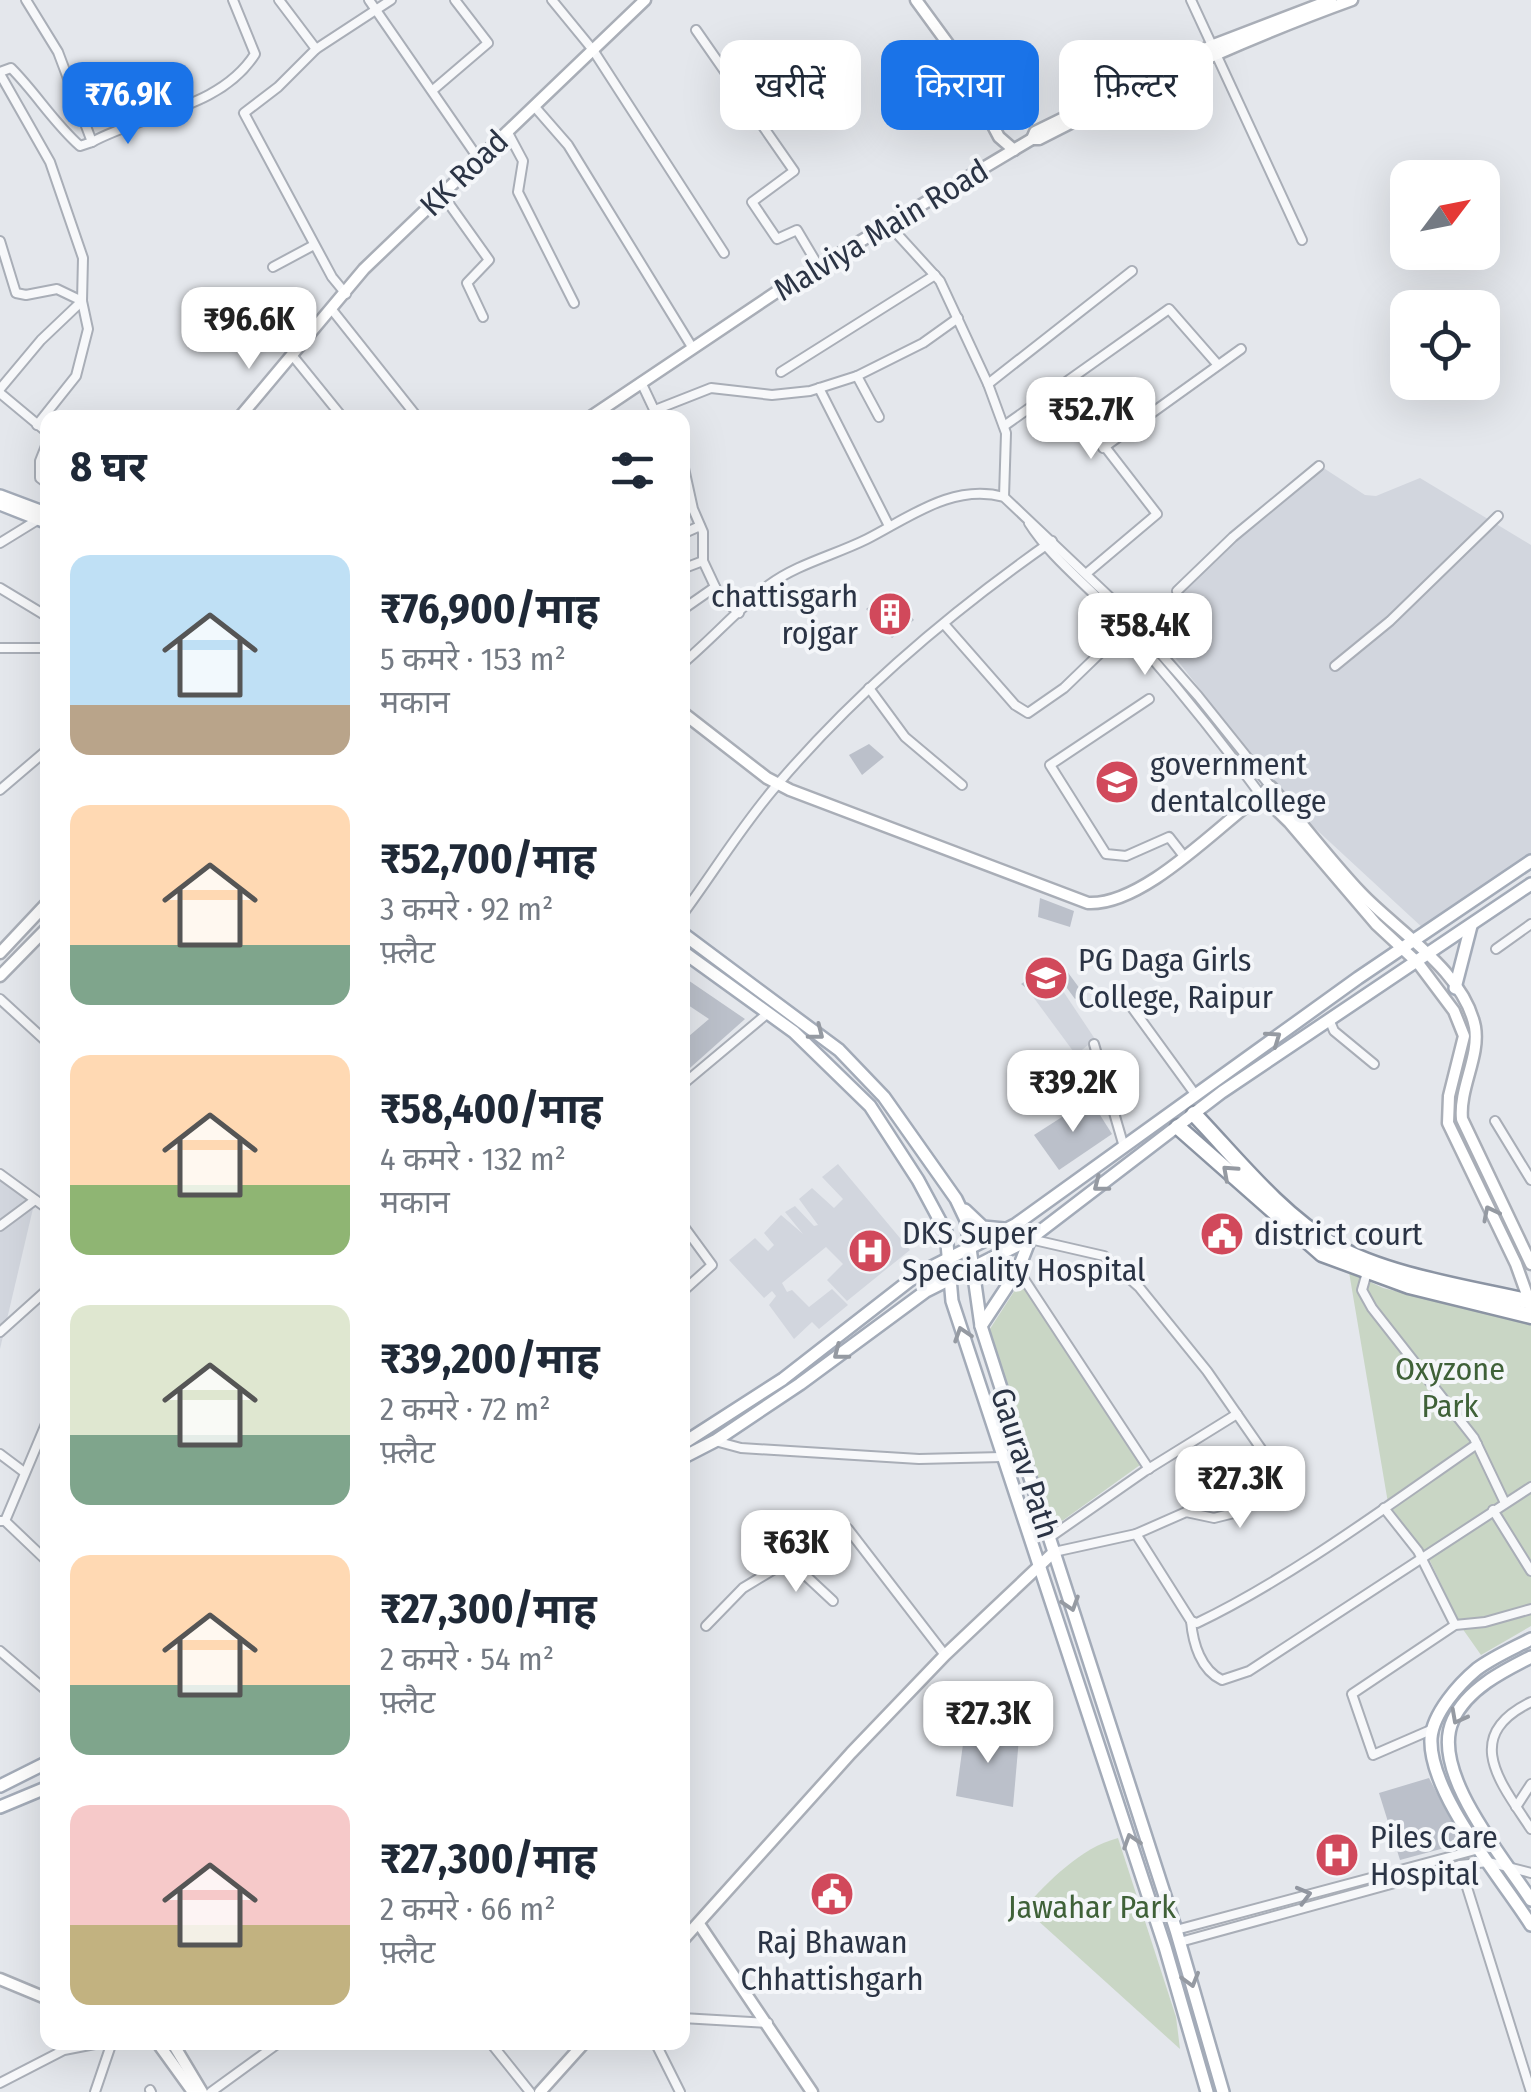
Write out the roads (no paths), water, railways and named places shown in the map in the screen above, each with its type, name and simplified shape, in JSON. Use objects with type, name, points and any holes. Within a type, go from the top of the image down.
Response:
[{"type":"highway","points":[[1194,1114],[1316,1233],[1368,1266],[1531,1314]]},
{"type":"highway","points":[[1178,1127],[1308,1244],[1335,1261],[1531,1302]]},
{"type":"main road","points":[[0,496],[40,516]]},
{"type":"main road","points":[[0,504],[40,517]]},
{"type":"main road","points":[[690,1454],[715,1442],[723,1427],[918,1274],[1007,1229],[1531,861]]},
{"type":"main road","points":[[690,1441],[723,1427],[895,1312],[1030,1239],[1194,1114],[1329,1018],[1431,954],[1531,884]]},
{"type":"main road","points":[[1455,988],[1471,926]]},
{"type":"main road","name":"Gaurav Path","points":[[690,940],[773,1008],[839,1050],[884,1097],[956,1199],[968,1225],[982,1326],[1178,1936],[1223,2092]]},
{"type":"main road","points":[[690,956],[773,1008],[870,1106],[938,1215],[948,1238],[952,1298],[1165,1947],[1207,2092]]},
{"type":"main road","points":[[956,1199],[983,1227],[1007,1229]]},
{"type":"main road","points":[[982,1326],[1018,1270],[1030,1239]]},
{"type":"main road","points":[[1531,1639],[1479,1667],[1459,1687],[1433,1730],[1432,1755],[1440,1781],[1478,1849],[1531,1925]]},
{"type":"main road","points":[[1531,1657],[1484,1684],[1452,1721],[1448,1747],[1454,1778],[1531,1900]]},
{"type":"main road","points":[[0,1786],[40,1766]]},
{"type":"main road","points":[[0,1807],[40,1790]]},
{"type":"street","points":[[26,0],[33,18],[58,52],[92,142]]},
{"type":"street","points":[[0,61],[36,93],[56,125],[80,146],[206,96],[244,70],[254,54],[233,0]]},
{"type":"street","points":[[279,0],[316,49]]},
{"type":"street","points":[[369,0],[478,158]]},
{"type":"street","points":[[346,294],[314,245],[244,113],[278,87],[316,49],[391,0]]},
{"type":"street","points":[[433,90],[488,44],[456,0]]},
{"type":"street","points":[[552,0],[593,50],[724,253]]},
{"type":"street","name":"KK Road","points":[[244,410],[364,269],[645,0]]},
{"type":"street","points":[[916,0],[954,52],[999,137],[1014,150]]},
{"type":"street","points":[[1190,0],[1209,40]]},
{"type":"street","points":[[1213,49],[1331,0]]},
{"type":"street","points":[[1213,49],[1352,0]]},
{"type":"street","points":[[696,30],[794,171],[752,202],[778,240],[797,230],[819,267]]},
{"type":"street","points":[[1213,49],[1302,240]]},
{"type":"street","points":[[11,68],[0,73],[50,162],[83,258],[82,301],[88,329],[76,376],[49,410]]},
{"type":"street","points":[[534,106],[568,146],[692,347]]},
{"type":"street","name":"Malviya Main Road","points":[[601,410],[819,267],[1032,139],[1035,132],[1059,122]]},
{"type":"street","points":[[507,131],[524,161],[518,192],[574,304]]},
{"type":"street","points":[[442,194],[488,260],[467,282],[483,317]]},
{"type":"street","points":[[889,224],[936,275],[988,384],[1004,426],[1004,497]]},
{"type":"street","points":[[0,241],[16,293],[26,296],[36,290],[56,289],[82,301]]},
{"type":"street","points":[[273,268],[314,245]]},
{"type":"street","points":[[988,384],[1132,270]]},
{"type":"street","points":[[781,372],[936,275]]},
{"type":"street","points":[[40,429],[0,391],[82,301]]},
{"type":"street","points":[[1004,426],[1168,309],[1218,365]]},
{"type":"street","points":[[333,310],[412,410]]},
{"type":"street","points":[[665,410],[711,388],[772,394],[819,388],[857,376],[923,343],[958,318]]},
{"type":"street","points":[[1103,448],[1241,349]]},
{"type":"street","points":[[292,356],[336,410]]},
{"type":"street","points":[[857,376],[879,417]]},
{"type":"street","points":[[641,382],[655,410]]},
{"type":"street","points":[[1058,386],[1156,514],[1087,573]]},
{"type":"street","points":[[819,388],[890,526]]},
{"type":"street","points":[[37,426],[40,422]]},
{"type":"street","points":[[1177,591],[1233,537],[1319,466]]},
{"type":"street","points":[[690,489],[704,561],[715,587],[739,612]]},
{"type":"street","points":[[690,657],[772,582],[907,515],[969,493],[1004,497],[1021,511],[1188,699],[1260,794],[1376,924],[1418,962],[1454,1011],[1464,1036],[1447,1112],[1452,1138],[1531,1302],[1531,1314]]},
{"type":"street","points":[[1336,666],[1390,621],[1498,516]]},
{"type":"street","points":[[0,543],[40,522]]},
{"type":"street","points":[[690,530],[700,526]]},
{"type":"street","points":[[1048,544],[1087,573],[1166,658],[1360,892],[1431,954],[1455,988],[1472,1017],[1476,1036],[1462,1097],[1462,1118],[1531,1264]]},
{"type":"street","points":[[690,904],[778,784],[869,688],[1048,544]]},
{"type":"street","points":[[690,566],[704,561]]},
{"type":"street","points":[[690,604],[715,587]]},
{"type":"street","points":[[0,588],[40,612]]},
{"type":"street","points":[[944,624],[1015,705],[1028,713],[1064,688],[1126,629]]},
{"type":"street","points":[[0,648],[40,648]]},
{"type":"street","points":[[869,688],[905,737],[934,765],[962,784]]},
{"type":"street","points":[[1150,699],[1050,765],[1106,854],[1126,856],[1169,837],[1183,855]]},
{"type":"street","points":[[690,718],[778,784],[1088,902],[1109,902],[1132,891],[1271,786]]},
{"type":"street","points":[[0,790],[40,757]]},
{"type":"street","points":[[0,953],[40,910]]},
{"type":"street","points":[[1496,949],[1531,924]]},
{"type":"street","points":[[0,976],[40,934]]},
{"type":"street","points":[[1120,991],[1195,1094]]},
{"type":"street","points":[[0,999],[40,1036]]},
{"type":"street","points":[[690,1078],[773,1008]]},
{"type":"street","points":[[1329,1018],[1334,1031],[1374,1064]]},
{"type":"street","points":[[1094,1044],[1124,1147]]},
{"type":"street","points":[[1495,1121],[1531,1180]]},
{"type":"street","points":[[0,1174],[40,1204]]},
{"type":"street","points":[[0,1226],[35,1200]]},
{"type":"street","points":[[690,1235],[712,1265],[690,1285]]},
{"type":"street","points":[[690,1932],[945,1655],[1054,1552],[1136,1534],[1186,1512],[1214,1518],[1234,1513],[1280,1476],[1139,1287],[1104,1256],[1030,1239]]},
{"type":"street","points":[[1368,1266],[1362,1290],[1372,1308],[1445,1396],[1477,1444],[1505,1503]]},
{"type":"street","points":[[1018,1270],[1149,1468]]},
{"type":"street","points":[[0,1332],[40,1296]]},
{"type":"street","points":[[1049,1538],[1149,1468],[1237,1414]]},
{"type":"street","points":[[40,1437],[3,1521],[40,1555]]},
{"type":"street","points":[[715,1442],[741,1448],[901,1458],[1002,1458]]},
{"type":"street","points":[[1191,1621],[1197,1623],[1216,1614],[1477,1444]]},
{"type":"street","points":[[0,1454],[24,1472]]},
{"type":"street","points":[[1136,1534],[1191,1621],[1206,1669],[1222,1680],[1232,1679],[1531,1487]]},
{"type":"street","points":[[1384,1508],[1422,1559],[1455,1625]]},
{"type":"street","points":[[1493,1510],[1531,1571]]},
{"type":"street","points":[[706,1626],[743,1588],[830,1535],[848,1530],[945,1655]]},
{"type":"street","points":[[789,1560],[833,1601]]},
{"type":"street","points":[[1433,1730],[1374,1755],[1352,1694],[1455,1625],[1485,1622],[1531,1609]]},
{"type":"street","points":[[0,1650],[40,1687]]},
{"type":"street","points":[[1531,1702],[1508,1715],[1493,1736],[1490,1748],[1494,1770],[1531,1829]]},
{"type":"street","points":[[1516,1807],[1531,1784]]},
{"type":"street","points":[[1178,1936],[1494,1844]]},
{"type":"street","points":[[1178,1936],[1460,1865],[1488,1862],[1531,1873]]},
{"type":"street","points":[[1460,1865],[1531,2092]]},
{"type":"street","points":[[699,1924],[812,2092]]},
{"type":"street","points":[[0,1979],[40,1996]]},
{"type":"street","points":[[690,2018],[768,2023]]},
{"type":"street","points":[[0,2083],[64,2050]]},
{"type":"street","points":[[95,2092],[109,2050]]},
{"type":"street","points":[[163,2050],[194,2092]]},
{"type":"street","points":[[177,2050],[202,2092]]},
{"type":"street","points":[[211,2092],[269,2050]]},
{"type":"street","points":[[496,2050],[530,2092]]},
{"type":"street","points":[[540,2092],[578,2050]]},
{"type":"street","points":[[659,2050],[680,2092]]},
{"type":"place","name":"chattisgarh rojgar","points":[[890,614]]},
{"type":"place","name":"government dentalcollege","points":[[1117,782]]},
{"type":"place","name":"PG Daga Girls College, Raipur","points":[[1046,978]]},
{"type":"place","name":"district court","points":[[1222,1234]]},
{"type":"place","name":"DKS Super Speciality Hospital","points":[[870,1251]]},
{"type":"place","name":"Piles Care Hospital","points":[[1337,1855]]},
{"type":"place","name":"Raj Bhawan Chhattishgarh","points":[[832,1894]]},
{"type":"park label","name":"Oxyzone Park","points":[[1450,1388]]},
{"type":"park label","name":"Jawahar Park","points":[[1092,1907]]}]
